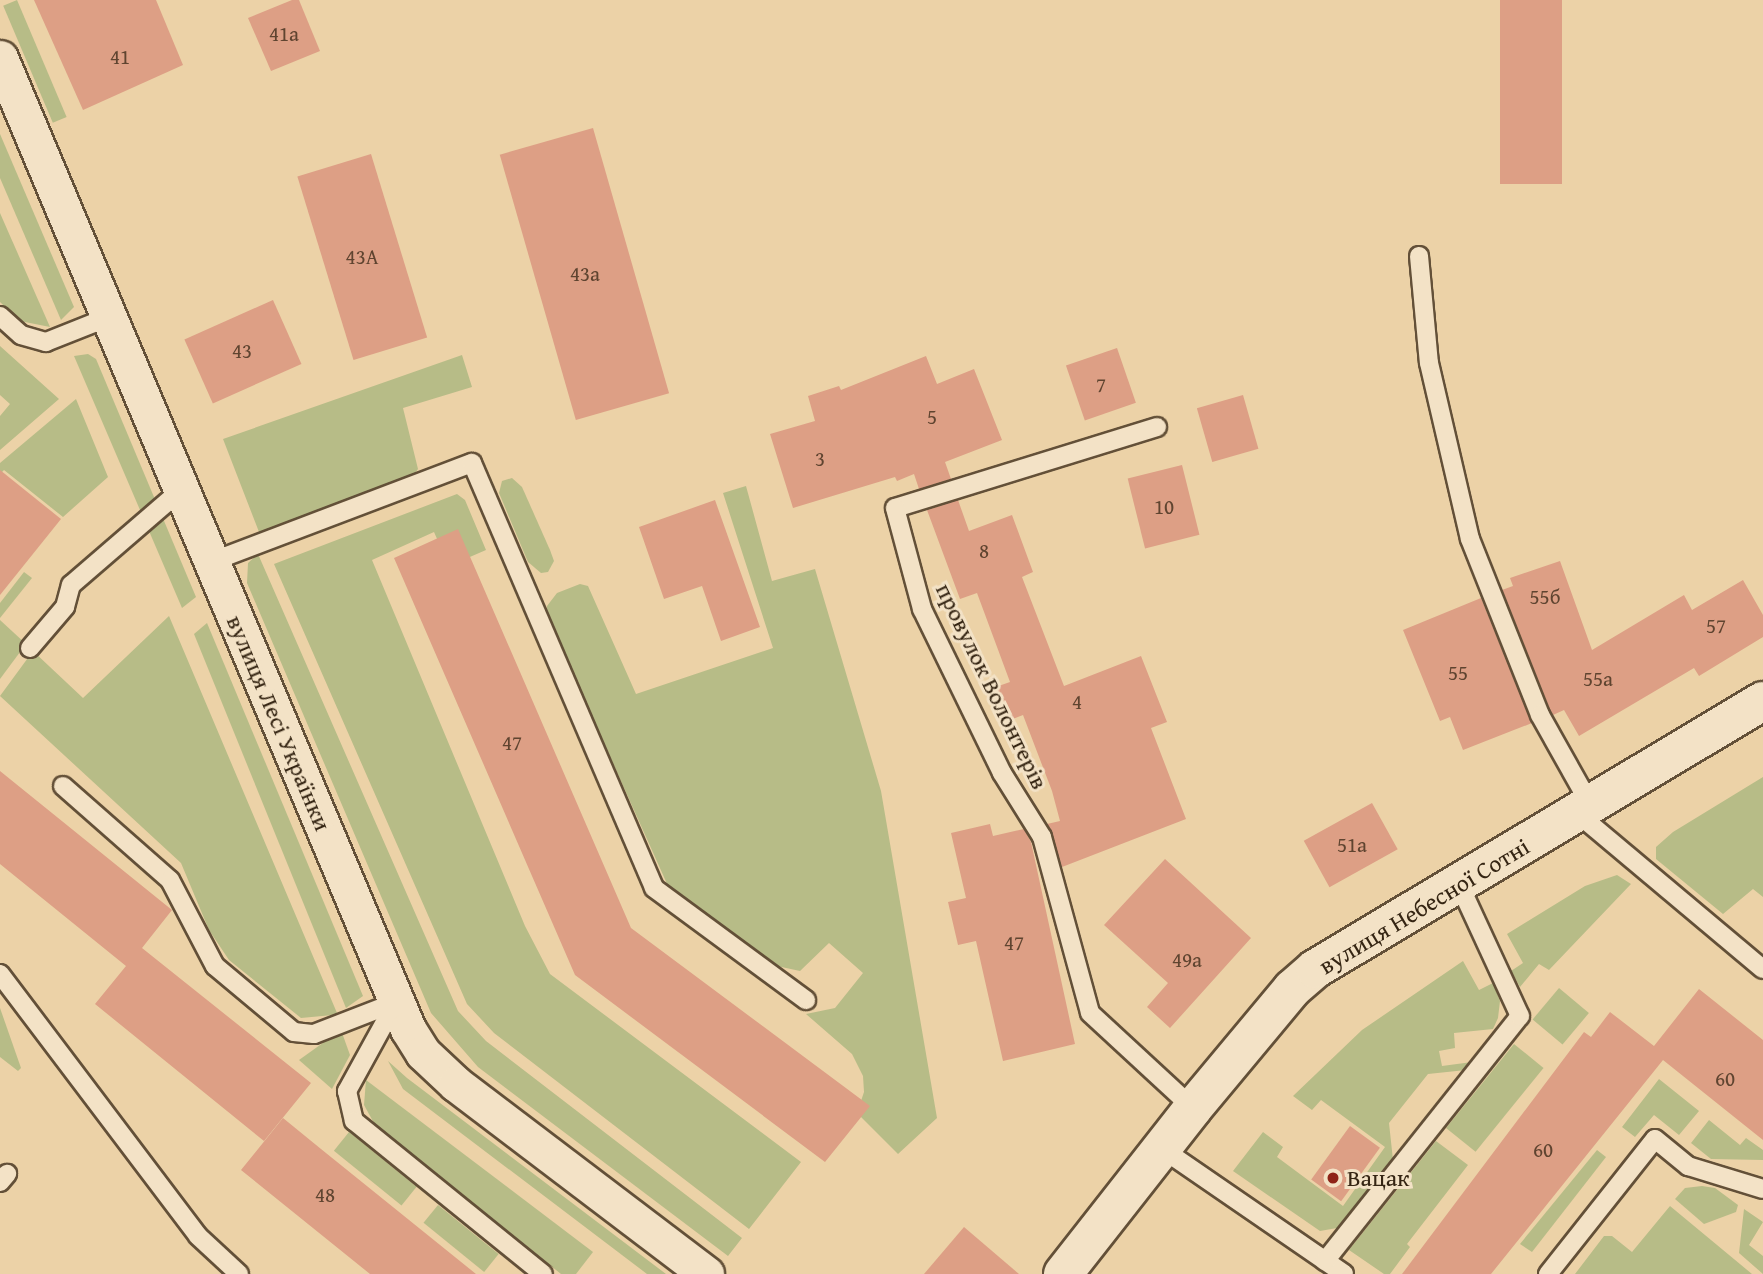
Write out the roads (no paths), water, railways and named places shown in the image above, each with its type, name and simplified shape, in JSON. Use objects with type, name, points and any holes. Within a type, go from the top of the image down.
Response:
[{"type":"street","name":"вулиця Лесі Українки","points":[[0,58],[396,1002],[423,1053],[456,1084],[706,1274]]},
{"type":"street","name":"вулиця Небесної Сотні","points":[[1063,1274],[1193,1108],[1308,976],[1762,703]]},
{"type":"lane","points":[[1419,256],[1429,363],[1470,539],[1540,715],[1584,810],[1763,969]]},
{"type":"lane","points":[[0,316],[21,335],[46,342],[109,317]]},
{"type":"lane","name":"провулок Волонтерів","points":[[1157,426],[895,508],[922,609],[1002,773],[1042,837],[1090,1013],[1193,1108]]},
{"type":"lane","points":[[211,562],[472,463],[654,888],[806,1000]]},
{"type":"lane","points":[[30,648],[65,607],[71,585],[181,490]]},
{"type":"lane","points":[[63,786],[170,880],[215,966],[294,1032],[314,1034],[396,1002]]},
{"type":"lane","points":[[1325,1261],[1520,1016],[1459,884]]},
{"type":"lane","points":[[0,974],[198,1236],[239,1274]]},
{"type":"lane","points":[[396,1002],[347,1091],[354,1121],[543,1274]]},
{"type":"lane","points":[[1548,1274],[1655,1139],[1688,1166],[1763,1189]]},
{"type":"lane","points":[[1161,1148],[1345,1274]]},
{"type":"place","name":"Вацак","points":[[1333,1178]]}]
